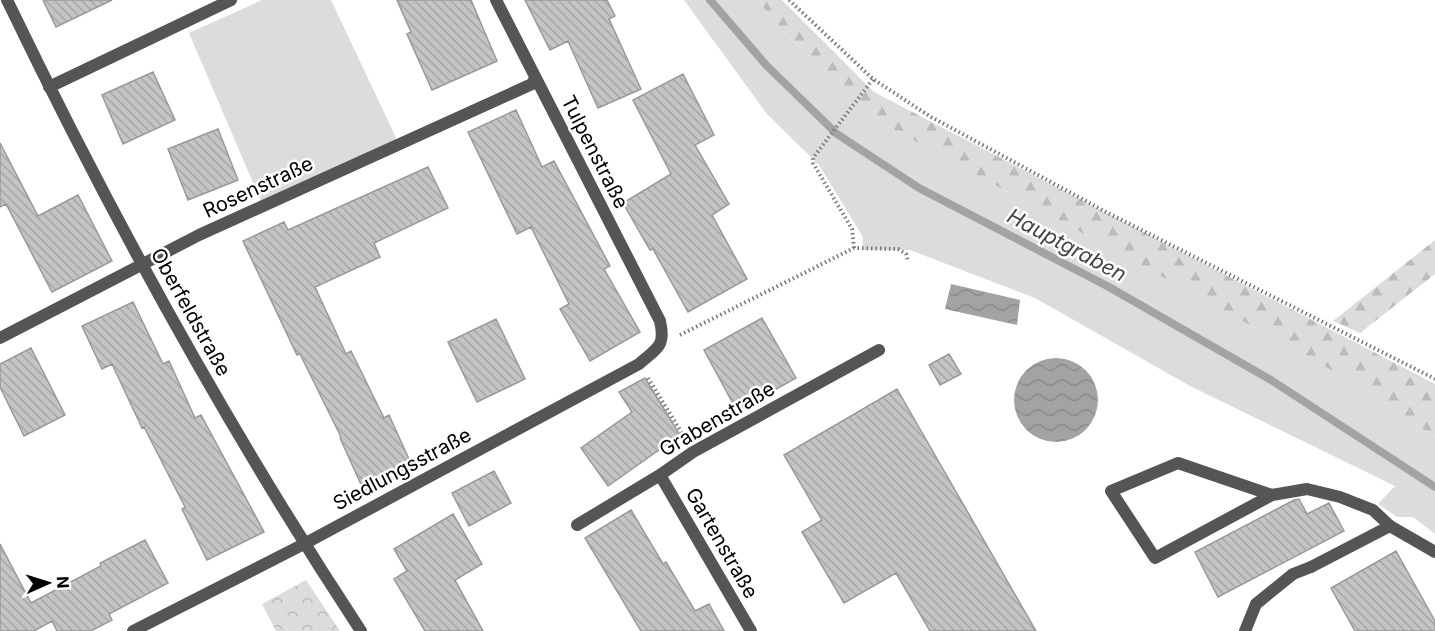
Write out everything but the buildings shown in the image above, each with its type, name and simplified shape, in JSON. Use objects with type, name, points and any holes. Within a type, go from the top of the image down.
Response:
[{"type":"street","name":"Oberfeldstraße","points":[[7,0],[49,87],[142,266],[207,382],[304,544],[361,631]]},
{"type":"street","points":[[49,87],[231,0]]},
{"type":"street","name":"Tulpenstraße","points":[[495,0],[660,321],[663,335],[660,345]]},
{"type":"street","name":"Rosenstraße","points":[[0,338],[210,230],[532,84],[535,78]]},
{"type":"street","name":"Siedlungsstraße","points":[[133,631],[304,544],[639,364],[660,345]]},
{"type":"street","name":"Grabenstraße","points":[[577,525],[660,475],[693,452],[879,350]]},
{"type":"street","points":[[1272,495],[1179,464],[1111,491],[1155,558],[1272,495],[1307,489],[1340,497],[1373,510],[1390,526],[1435,552]]},
{"type":"street","name":"Gartenstraße","points":[[660,475],[751,631]]},
{"type":"street","points":[[1245,631],[1256,604],[1293,574],[1390,526]]},
{"type":"path","points":[[789,0],[873,79],[931,117],[1108,213],[1435,379]]},
{"type":"path","points":[[854,248],[852,229],[813,163],[813,158],[873,79]]},
{"type":"path","points":[[660,345],[854,248],[898,249],[906,254],[908,261]]},
{"type":"path","points":[[639,364],[693,452]]},
{"type":"green space","points":[[262,0],[331,0],[399,144],[263,206],[189,33]]},
{"type":"green space","points":[[684,0],[758,0],[778,27],[884,124],[1355,383],[1435,437],[1435,534],[1413,517],[1397,517],[1378,504],[1395,486],[1190,386],[1035,298],[910,250],[862,250],[863,237],[819,165],[767,114]]},
{"type":"green space","points":[[758,0],[782,0],[874,92],[1435,384],[1435,437],[1355,383],[884,124],[778,27]]},
{"type":"green space","points":[[1435,240],[1435,274],[1360,333],[1333,321]]},
{"type":"green space","points":[[306,580],[340,631],[276,631],[262,604]]},
{"type":"water","points":[[951,284],[1020,300],[1017,325],[945,309]]},
{"type":"water","points":[[1056,358],[1072,361],[1086,370],[1095,384],[1098,400],[1095,416],[1086,430],[1072,439],[1056,442],[1040,439],[1026,430],[1017,416],[1014,400],[1017,384],[1026,370],[1040,361]]},
{"type":"waterway","name":"Hauptgraben","points":[[710,0],[766,65],[837,134],[919,188],[1109,287],[1271,380],[1435,487]]}]
